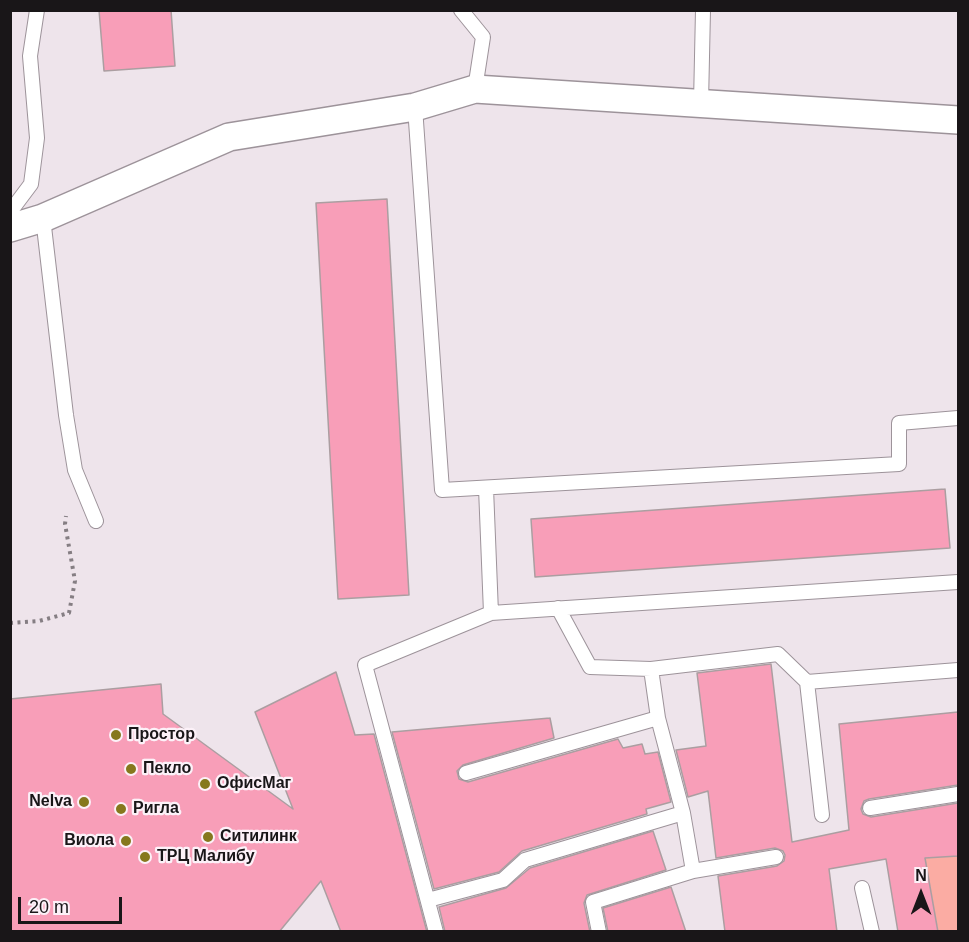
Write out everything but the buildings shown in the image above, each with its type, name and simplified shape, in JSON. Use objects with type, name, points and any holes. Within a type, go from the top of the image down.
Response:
[{"type":"street","points":[[10,228],[43,218],[229,137],[415,107],[476,89],[958,120]]},
{"type":"lane","points":[[10,212],[31,184],[37,138],[30,56],[37,10]]},
{"type":"lane","points":[[461,10],[483,38],[476,89]]},
{"type":"lane","points":[[701,104],[703,10]]},
{"type":"lane","points":[[415,107],[442,490],[899,464],[899,423],[958,418]]},
{"type":"lane","points":[[43,218],[66,415],[75,470],[96,521]]},
{"type":"lane","points":[[486,488],[491,613]]},
{"type":"lane","points":[[436,932],[365,665],[491,613],[958,582]]},
{"type":"lane","points":[[558,608],[590,667],[651,669],[778,654],[807,682],[822,815]]},
{"type":"lane","points":[[651,669],[657,718],[683,813],[693,871]]},
{"type":"lane","points":[[807,682],[958,670]]},
{"type":"lane","points":[[466,773],[657,718]]},
{"type":"lane","points":[[870,808],[958,795]]},
{"type":"lane","points":[[428,900],[503,880],[525,860],[683,813]]},
{"type":"lane","points":[[599,932],[593,902],[693,871],[776,857]]},
{"type":"lane","points":[[862,888],[872,932]]},
{"type":"path","points":[[10,623],[39,621],[69,613],[75,581],[65,524],[75,470]]},
{"type":"shaded area","points":[[958,856],[958,931],[938,931],[925,858]]},
{"type":"place","name":"Простор","points":[[116,735]]},
{"type":"place","name":"Пекло","points":[[131,769]]},
{"type":"place","name":"ОфисМаг","points":[[205,784]]},
{"type":"place","name":"Nelva","points":[[84,802]]},
{"type":"place","name":"Ригла","points":[[121,809]]},
{"type":"place","name":"Ситилинк","points":[[208,837]]},
{"type":"place","name":"Виола","points":[[126,841]]},
{"type":"place","name":"ТРЦ Малибу","points":[[145,857]]}]
